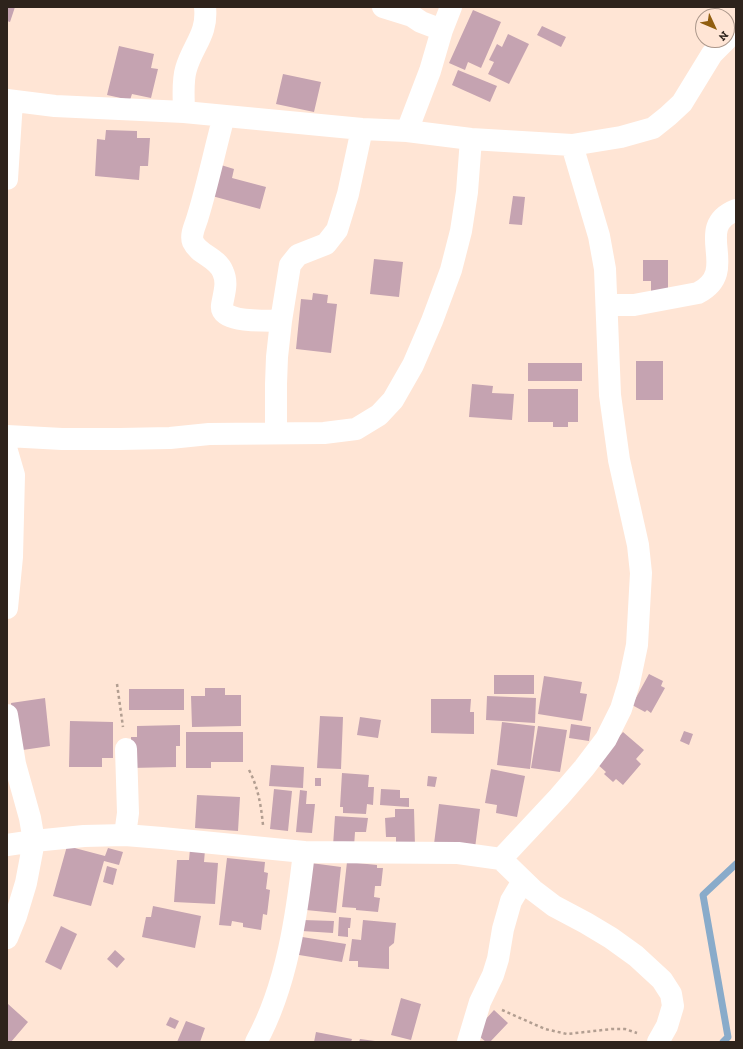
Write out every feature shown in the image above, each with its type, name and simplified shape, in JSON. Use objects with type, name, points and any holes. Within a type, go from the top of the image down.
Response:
[{"type":"street","points":[[184,112],[185,71],[189,59],[204,30],[206,16],[205,7]]},
{"type":"street","points":[[383,7],[412,16],[422,22],[442,30]]},
{"type":"street","points":[[407,131],[430,71],[442,30],[451,7]]},
{"type":"street","points":[[7,179],[9,101],[55,106],[184,112],[362,129],[407,131],[471,139],[572,144],[621,138],[654,128],[682,103],[712,54],[718,48]]},
{"type":"street","points":[[224,116],[213,154],[204,198],[192,238],[196,247],[218,263],[223,271],[226,282],[222,307],[224,312],[229,316],[240,320],[281,321]]},
{"type":"street","points":[[276,433],[277,357],[290,265],[298,255],[326,244],[337,230],[348,194],[362,129]]},
{"type":"street","points":[[7,436],[62,439],[120,439],[170,438],[208,434],[324,433],[356,430],[380,414],[393,400],[413,365],[427,334],[451,270],[461,231],[467,192],[471,139]]},
{"type":"street","points":[[501,859],[559,797],[606,739],[620,709],[629,683],[637,645],[641,573],[638,545],[619,460],[610,395],[605,269],[599,236],[572,144]]},
{"type":"street","points":[[607,305],[634,305],[698,293],[706,289],[714,280],[719,266],[716,243],[717,226],[726,215],[736,210]]},
{"type":"street","points":[[7,451],[14,475],[12,557],[7,608]]},
{"type":"street","points":[[7,715],[15,764],[30,818],[34,840],[24,890],[7,938]]},
{"type":"street","points":[[125,836],[128,813],[126,749]]},
{"type":"street","points":[[7,845],[34,840],[84,836],[125,836],[263,847],[304,852],[458,853],[501,859],[533,890],[554,906],[586,923],[636,956],[662,980],[671,994],[673,1006],[667,1026],[658,1041]]},
{"type":"street","points":[[256,1042],[278,988],[292,937],[304,852]]},
{"type":"street","points":[[468,1042],[480,1002],[493,975],[498,960],[503,929],[511,901],[523,881]]},
{"type":"path","points":[[117,684],[126,749]]},
{"type":"path","points":[[249,770],[254,779],[260,798],[264,829],[263,847]]},
{"type":"path","points":[[480,1002],[501,1009],[546,1029],[566,1034],[625,1029],[658,1041]]},
{"type":"building","points":[[7,7],[15,7],[10,22],[7,21]]},
{"type":"building","points":[[473,10],[501,22],[481,68],[468,62],[465,70],[449,63]]},
{"type":"building","points":[[542,26],[566,37],[561,47],[537,35]]},
{"type":"building","points":[[508,34],[529,44],[509,84],[488,74],[494,62],[489,60],[497,44],[502,47]]},
{"type":"building","points":[[119,46],[154,54],[151,68],[158,69],[151,98],[132,94],[130,100],[107,95]]},
{"type":"building","points":[[458,70],[497,86],[490,102],[452,85]]},
{"type":"building","points":[[283,74],[321,82],[314,112],[276,104]]},
{"type":"building","points":[[106,130],[137,131],[137,138],[150,138],[148,166],[140,166],[139,180],[95,176],[97,139],[105,140]]},
{"type":"building","points":[[221,165],[234,169],[232,178],[266,187],[260,209],[212,196]]},
{"type":"building","points":[[513,196],[525,197],[522,225],[509,224]]},
{"type":"building","points":[[374,259],[403,262],[399,297],[370,294]]},
{"type":"building","points":[[643,260],[668,260],[668,295],[651,295],[651,281],[643,281]]},
{"type":"building","points":[[313,293],[328,295],[327,303],[337,304],[331,353],[296,349],[301,299],[312,300]]},
{"type":"building","points":[[636,361],[663,361],[663,400],[636,400]]},
{"type":"building","points":[[528,363],[582,363],[582,381],[528,381]]},
{"type":"building","points":[[472,384],[493,386],[492,393],[514,394],[512,420],[469,417]]},
{"type":"building","points":[[528,389],[578,389],[578,422],[568,422],[568,427],[553,427],[553,422],[528,422]]},
{"type":"building","points":[[649,674],[663,681],[661,686],[665,688],[651,713],[647,710],[645,712],[632,705]]},
{"type":"building","points":[[494,675],[534,675],[534,694],[494,694]]},
{"type":"building","points":[[544,676],[582,682],[580,693],[587,694],[582,721],[538,714]]},
{"type":"building","points":[[205,688],[225,688],[225,695],[241,695],[241,726],[192,727],[191,696],[205,696]]},
{"type":"building","points":[[129,689],[184,689],[184,710],[129,710]]},
{"type":"building","points":[[487,696],[536,698],[535,723],[486,720]]},
{"type":"building","points":[[45,698],[50,746],[16,751],[11,703]]},
{"type":"building","points":[[431,699],[471,699],[470,712],[474,712],[474,734],[431,733]]},
{"type":"building","points":[[320,716],[343,717],[341,769],[317,768]]},
{"type":"building","points":[[360,717],[381,720],[378,738],[357,735]]},
{"type":"building","points":[[70,721],[113,722],[113,758],[102,758],[102,767],[69,767]]},
{"type":"building","points":[[502,722],[535,726],[530,769],[497,765]]},
{"type":"building","points":[[571,724],[591,727],[589,741],[569,738]]},
{"type":"building","points":[[180,725],[180,746],[176,746],[176,767],[131,768],[131,737],[137,737],[137,726]]},
{"type":"building","points":[[538,726],[567,730],[560,772],[531,768]]},
{"type":"building","points":[[684,731],[693,734],[689,745],[680,741]]},
{"type":"building","points":[[186,732],[243,732],[243,762],[211,762],[211,768],[186,768]]},
{"type":"building","points":[[623,732],[644,750],[636,759],[641,764],[623,785],[616,779],[613,782],[604,774],[606,772],[596,763]]},
{"type":"building","points":[[271,765],[304,767],[303,788],[269,786]]},
{"type":"building","points":[[491,769],[525,776],[517,817],[496,813],[497,805],[485,803]]},
{"type":"building","points":[[342,773],[369,775],[368,787],[374,787],[373,805],[367,804],[366,814],[343,813],[343,807],[340,807]]},
{"type":"building","points":[[428,776],[437,777],[435,787],[427,786]]},
{"type":"building","points":[[315,778],[321,778],[321,786],[315,786]]},
{"type":"building","points":[[274,789],[292,791],[288,831],[270,829]]},
{"type":"building","points":[[381,789],[400,790],[400,798],[409,798],[409,807],[380,805]]},
{"type":"building","points":[[300,790],[307,791],[306,804],[315,804],[312,833],[296,832]]},
{"type":"building","points":[[197,795],[240,797],[238,831],[195,828]]},
{"type":"building","points":[[439,804],[480,809],[475,848],[434,844]]},
{"type":"building","points":[[395,809],[414,809],[415,846],[396,846],[396,837],[386,837],[385,818],[395,817]]},
{"type":"building","points":[[335,816],[368,818],[366,832],[355,832],[354,847],[333,846]]},
{"type":"building","points":[[67,846],[105,856],[108,848],[123,852],[119,865],[104,861],[91,906],[53,896]]},
{"type":"building","points":[[190,849],[205,850],[204,862],[218,863],[215,904],[174,902],[177,860],[189,860]]},
{"type":"building","points":[[227,858],[265,862],[264,872],[268,873],[266,889],[270,890],[267,915],[263,914],[261,930],[243,927],[243,923],[232,921],[231,926],[219,925]]},
{"type":"building","points":[[347,862],[377,865],[377,868],[383,868],[381,886],[375,886],[374,897],[380,898],[378,912],[342,907]]},
{"type":"building","points":[[311,863],[341,867],[336,913],[306,910]]},
{"type":"building","points":[[107,866],[117,869],[113,885],[103,882]]},
{"type":"building","points":[[153,906],[201,916],[195,948],[142,937],[146,917],[151,917]]},
{"type":"building","points":[[339,917],[351,918],[350,928],[348,928],[348,937],[338,936]]},
{"type":"building","points":[[303,920],[334,921],[333,933],[302,931]]},
{"type":"building","points":[[363,920],[396,923],[394,943],[389,947],[389,969],[358,967],[358,961],[349,961],[352,939],[361,940]]},
{"type":"building","points":[[61,926],[77,934],[61,970],[45,962]]},
{"type":"building","points":[[296,936],[346,944],[342,962],[293,954]]},
{"type":"building","points":[[115,950],[125,959],[117,968],[107,959]]},
{"type":"building","points":[[401,998],[421,1004],[411,1040],[391,1035]]},
{"type":"building","points":[[8,1004],[28,1022],[11,1042],[7,1042]]},
{"type":"building","points":[[494,1010],[508,1023],[490,1042],[486,1042],[474,1032]]},
{"type":"building","points":[[170,1017],[179,1021],[175,1029],[166,1025]]},
{"type":"building","points":[[186,1021],[205,1028],[200,1042],[177,1042]]},
{"type":"building","points":[[316,1032],[352,1039],[351,1042],[314,1042]]},
{"type":"building","points":[[360,1039],[375,1041],[375,1042],[359,1042]]},
{"type":"waterway","points":[[723,1042],[728,1037],[703,895],[736,864]]}]
